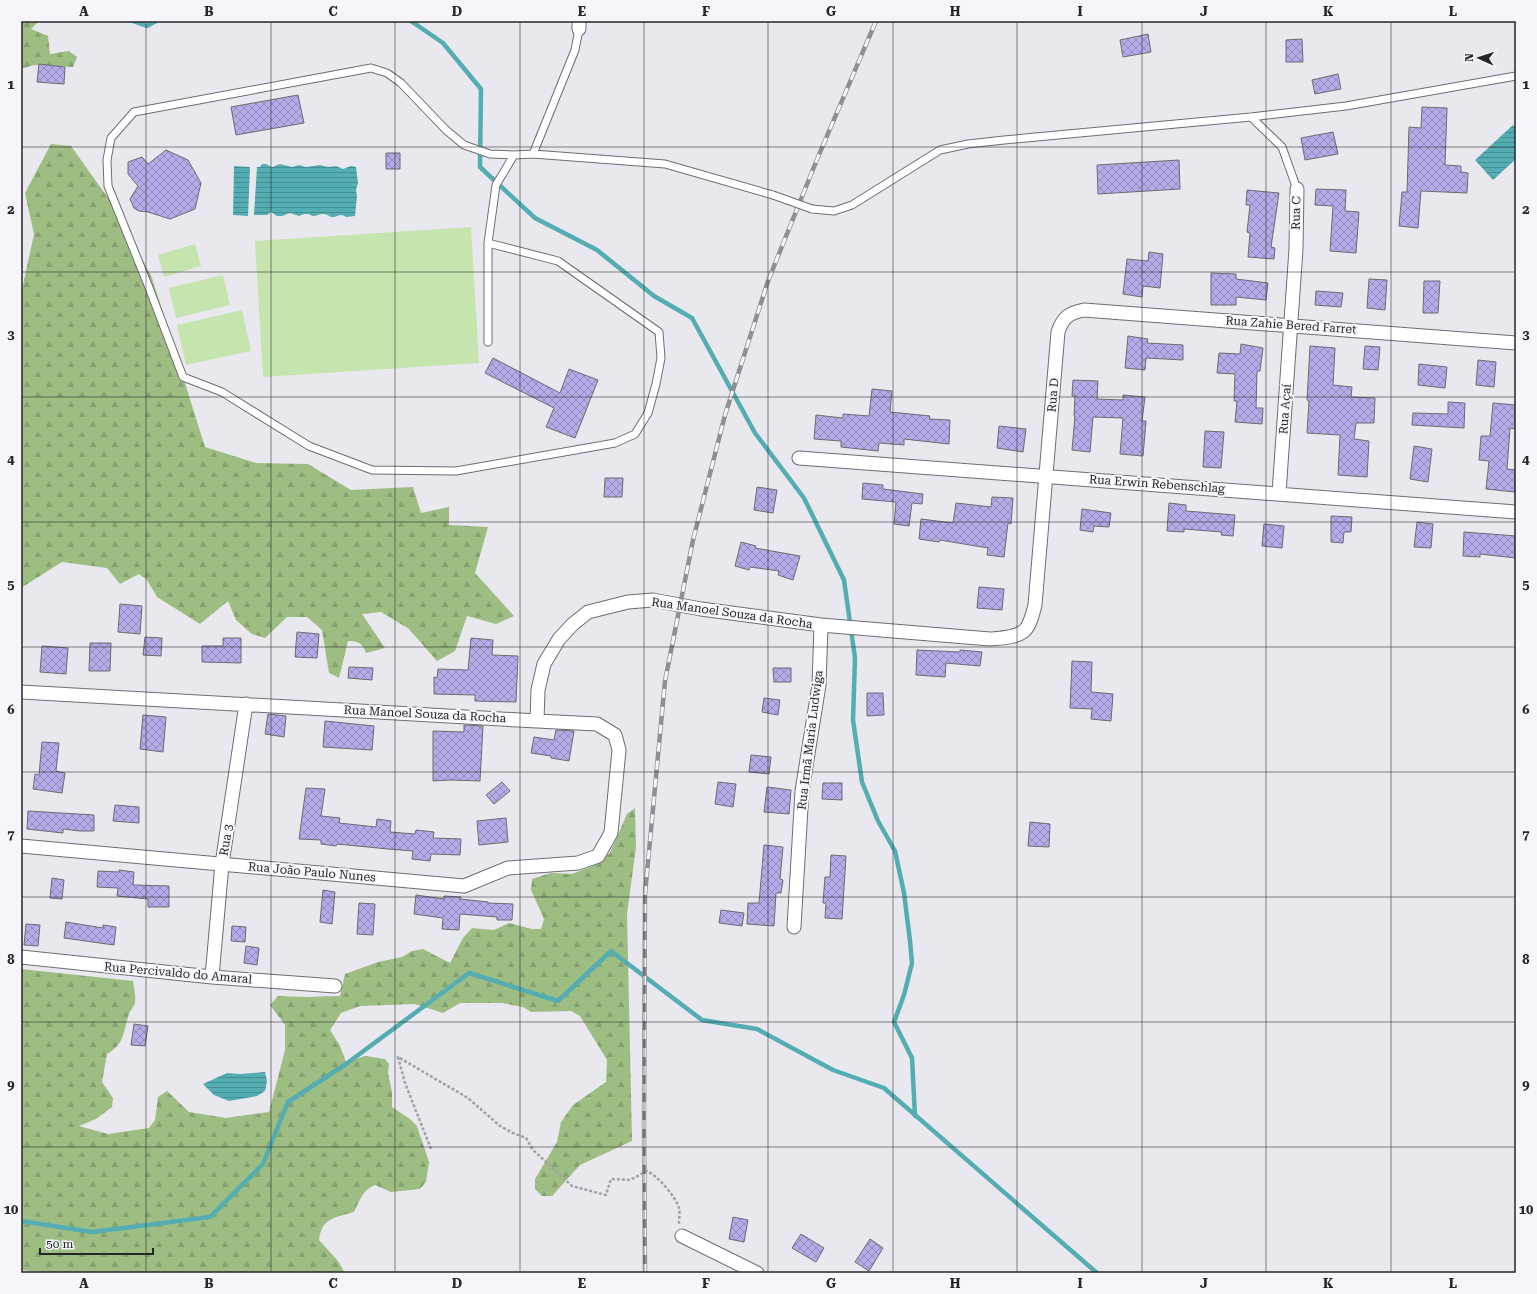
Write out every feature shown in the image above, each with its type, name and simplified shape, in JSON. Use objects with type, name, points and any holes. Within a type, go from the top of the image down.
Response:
[{"type":"street","name":"Rua C","points":[[1291,325],[1296,249],[1297,189]]},
{"type":"street","name":"Rua Zahie Bered Farret","points":[[1067,316],[1084,310],[1516,343]]},
{"type":"street","name":"Rua D","points":[[1046,476],[1058,332],[1061,322],[1067,316]]},
{"type":"street","name":"Rua Açaí","points":[[1279,493],[1291,325]]},
{"type":"street","name":"Rua Erwin Rebenschlag","points":[[799,458],[1516,512]]},
{"type":"street","name":"Rua Manoel Souza da Rocha","points":[[21,692],[537,721],[538,690],[544,664],[559,639],[573,624],[588,612],[628,602],[653,600],[701,609],[821,625],[990,639],[1008,638],[1024,631],[1030,620],[1035,605],[1046,476]]},
{"type":"street","name":"Rua Irmã Maria Ludwiga","points":[[794,927],[802,791],[819,686],[821,625]]},
{"type":"street","name":"Rua 3","points":[[212,977],[222,864],[246,704]]},
{"type":"street","name":"Rua João Paulo Nunes","points":[[21,846],[464,886],[508,868],[578,863],[598,856],[611,833],[620,750],[615,735],[597,724],[537,721]]},
{"type":"street","name":"Rua Percivaldo do Amaral","points":[[21,957],[212,977],[335,986]]},
{"type":"street","points":[[682,1236],[757,1273]]},
{"type":"lane","points":[[533,154],[575,50],[579,25]]},
{"type":"lane","points":[[488,243],[558,261],[658,332],[662,358],[648,413],[635,434],[616,443],[456,471],[372,470],[309,446],[222,392],[183,377],[108,186],[107,160],[111,138],[134,112],[371,68],[387,73],[401,83],[446,130],[464,145],[490,154],[533,154],[665,164],[773,195],[812,209],[834,211],[852,205],[940,150],[968,144],[1251,117],[1346,106],[1516,76]]},
{"type":"lane","name":"Rua C","points":[[1251,117],[1282,147],[1297,189]]},
{"type":"lane","points":[[488,342],[488,243],[496,185],[514,155]]},
{"type":"path","points":[[430,1149],[405,1083],[398,1058],[468,1098],[500,1126],[526,1138],[533,1150],[572,1186],[606,1195],[611,1179],[630,1180],[647,1171],[654,1174],[673,1196],[679,1208],[679,1229],[682,1236]]},
{"type":"green space","points":[[21,21],[39,21],[31,29],[48,36],[50,54],[69,51],[77,57],[73,67],[34,65],[21,69]]},
{"type":"green space","points":[[51,144],[71,146],[118,212],[152,278],[205,447],[256,463],[308,464],[351,490],[413,487],[421,513],[449,507],[449,525],[488,527],[475,573],[514,616],[496,624],[467,616],[455,651],[437,661],[409,629],[381,612],[362,614],[385,648],[366,653],[360,643],[348,641],[339,678],[329,673],[322,630],[307,617],[287,617],[265,638],[252,634],[236,620],[228,601],[200,624],[157,597],[147,580],[139,574],[120,584],[107,568],[62,562],[21,588],[21,294],[34,234],[25,193]]},
{"type":"green space","points":[[471,227],[479,363],[263,377],[255,241]]},
{"type":"green space","points":[[195,244],[201,266],[164,277],[158,255]]},
{"type":"green space","points":[[223,275],[230,305],[176,318],[169,288]]},
{"type":"green space","points":[[242,310],[251,351],[186,365],[177,325]]},
{"type":"green space","points":[[635,808],[636,847],[627,914],[632,1141],[580,1165],[552,1196],[542,1196],[535,1189],[535,1179],[557,1142],[561,1122],[573,1105],[606,1082],[607,1060],[580,1016],[571,1011],[531,1012],[523,1007],[502,1003],[460,1003],[443,1013],[415,1004],[360,1006],[341,1013],[330,1030],[340,1046],[346,1062],[365,1056],[385,1059],[389,1064],[388,1073],[392,1092],[392,1107],[410,1119],[417,1126],[429,1162],[426,1182],[420,1189],[391,1192],[375,1185],[364,1193],[354,1212],[335,1217],[326,1223],[323,1227],[319,1240],[338,1261],[345,1273],[133,1273],[123,1271],[105,1273],[74,1273],[21,1270],[21,969],[133,981],[135,1003],[120,1042],[107,1054],[102,1082],[113,1098],[112,1107],[96,1119],[79,1126],[108,1134],[149,1128],[155,1120],[158,1097],[167,1091],[189,1112],[226,1118],[269,1112],[285,1050],[285,1025],[270,1005],[278,996],[340,996],[345,974],[378,962],[402,957],[412,951],[423,949],[450,963],[463,938],[472,928],[494,930],[509,923],[532,929],[541,929],[544,919],[531,890],[532,879],[551,873],[572,874],[592,866],[610,853],[627,814]]},
{"type":"water","points":[[1513,125],[1516,128],[1516,159],[1493,180],[1475,160]]},
{"type":"water","points":[[262,164],[272,167],[280,164],[292,167],[299,165],[306,167],[320,165],[328,167],[336,166],[343,169],[351,166],[356,167],[358,183],[356,190],[357,196],[355,216],[346,217],[341,215],[333,217],[325,214],[313,216],[304,214],[299,216],[290,213],[277,216],[271,212],[267,215],[254,215],[257,167],[260,167]]},
{"type":"water","points":[[234,166],[250,167],[248,216],[233,215]]},
{"type":"water","points":[[265,1072],[267,1081],[265,1091],[257,1096],[229,1101],[214,1095],[203,1084],[227,1073],[240,1074]]},
{"type":"building","points":[[1148,34],[1151,52],[1123,57],[1120,40]]},
{"type":"building","points":[[1302,39],[1303,62],[1286,62],[1286,40]]},
{"type":"building","points":[[39,64],[65,67],[64,84],[37,82]]},
{"type":"building","points":[[1338,74],[1341,89],[1315,94],[1312,80]]},
{"type":"building","points":[[298,95],[304,123],[236,135],[231,107]]},
{"type":"building","points":[[1422,107],[1447,108],[1445,165],[1461,166],[1461,172],[1468,173],[1467,193],[1421,191],[1418,228],[1399,226],[1402,192],[1407,192],[1409,127],[1421,128]]},
{"type":"building","points":[[1333,132],[1338,154],[1305,160],[1301,138]]},
{"type":"building","points":[[166,150],[188,160],[201,183],[195,209],[170,219],[148,212],[139,211],[134,208],[130,199],[138,186],[128,174],[128,162],[142,157],[148,164]]},
{"type":"building","points":[[386,153],[400,153],[400,169],[386,169]]},
{"type":"building","points":[[1179,160],[1180,189],[1098,194],[1097,165]]},
{"type":"building","points":[[1316,189],[1346,190],[1345,211],[1359,212],[1356,253],[1330,251],[1333,206],[1315,205]]},
{"type":"building","points":[[1247,190],[1279,193],[1271,247],[1275,248],[1274,259],[1248,257],[1250,233],[1247,232],[1250,205],[1246,205]]},
{"type":"building","points":[[1149,252],[1163,254],[1160,288],[1143,286],[1142,297],[1123,294],[1127,259],[1148,261]]},
{"type":"building","points":[[1211,273],[1236,274],[1236,279],[1268,283],[1266,300],[1236,297],[1236,305],[1211,305]]},
{"type":"building","points":[[1369,279],[1387,280],[1385,310],[1367,308]]},
{"type":"building","points":[[1424,281],[1440,281],[1438,313],[1423,313]]},
{"type":"building","points":[[1316,291],[1343,293],[1341,307],[1315,305]]},
{"type":"building","points":[[1128,336],[1148,339],[1147,343],[1183,345],[1183,360],[1146,358],[1145,370],[1125,368]]},
{"type":"building","points":[[1241,344],[1263,348],[1260,371],[1257,371],[1256,408],[1263,408],[1262,424],[1235,422],[1237,401],[1234,401],[1235,374],[1217,373],[1219,353],[1240,354]]},
{"type":"building","points":[[1310,346],[1335,348],[1333,385],[1352,387],[1351,397],[1375,398],[1374,423],[1356,423],[1354,439],[1369,441],[1367,477],[1338,475],[1340,435],[1307,433]]},
{"type":"building","points":[[1365,346],[1380,347],[1378,370],[1363,369]]},
{"type":"building","points":[[493,358],[560,393],[569,369],[598,380],[575,438],[546,427],[554,408],[485,373]]},
{"type":"building","points":[[1478,360],[1496,362],[1494,387],[1476,385]]},
{"type":"building","points":[[1419,364],[1447,367],[1445,388],[1418,385]]},
{"type":"building","points":[[1073,380],[1098,381],[1097,399],[1123,400],[1123,395],[1145,397],[1142,421],[1146,421],[1143,456],[1120,454],[1123,418],[1093,417],[1090,452],[1072,450],[1075,416],[1075,396],[1072,396]]},
{"type":"building","points":[[872,389],[892,391],[890,412],[930,416],[929,419],[950,420],[949,444],[904,439],[904,445],[879,443],[878,451],[841,447],[841,441],[814,439],[816,415],[843,418],[843,414],[869,416]]},
{"type":"building","points":[[1448,402],[1465,403],[1464,428],[1412,425],[1413,413],[1448,414]]},
{"type":"building","points":[[1493,403],[1516,405],[1516,429],[1510,428],[1507,469],[1516,470],[1515,492],[1486,489],[1489,461],[1479,460],[1481,436],[1490,436]]},
{"type":"building","points":[[999,426],[1026,429],[1023,452],[997,448]]},
{"type":"building","points":[[1205,431],[1224,432],[1221,468],[1203,467]]},
{"type":"building","points":[[1414,446],[1432,449],[1428,482],[1410,479]]},
{"type":"building","points":[[605,478],[623,478],[622,497],[604,497]]},
{"type":"building","points":[[863,483],[883,485],[883,489],[923,494],[922,504],[912,503],[909,526],[894,524],[896,502],[862,499]]},
{"type":"building","points":[[757,487],[777,490],[773,513],[754,510]]},
{"type":"building","points":[[992,497],[1013,498],[1011,524],[1008,523],[1004,557],[987,555],[988,548],[940,540],[939,542],[919,539],[921,519],[953,523],[956,503],[991,507]]},
{"type":"building","points":[[1169,503],[1186,505],[1186,511],[1235,515],[1233,536],[1221,535],[1222,532],[1184,529],[1184,532],[1167,531]]},
{"type":"building","points":[[1082,509],[1111,513],[1109,527],[1094,526],[1093,532],[1080,530]]},
{"type":"building","points":[[1331,516],[1352,517],[1351,532],[1344,532],[1343,543],[1331,542]]},
{"type":"building","points":[[1417,522],[1433,524],[1431,548],[1414,547]]},
{"type":"building","points":[[1264,524],[1284,526],[1282,548],[1262,546]]},
{"type":"building","points":[[1464,532],[1516,536],[1516,558],[1480,554],[1480,557],[1463,556]]},
{"type":"building","points":[[741,542],[756,546],[755,548],[800,556],[793,580],[778,575],[779,571],[750,567],[749,570],[735,566]]},
{"type":"building","points":[[979,587],[1004,589],[1002,610],[977,608]]},
{"type":"building","points":[[120,604],[142,606],[140,634],[118,632]]},
{"type":"building","points":[[297,632],[319,634],[317,658],[295,657]]},
{"type":"building","points":[[145,637],[162,638],[161,656],[143,655]]},
{"type":"building","points":[[223,638],[241,638],[241,663],[202,662],[202,646],[223,646]]},
{"type":"building","points":[[471,638],[493,640],[492,655],[518,656],[516,702],[475,701],[475,695],[434,694],[434,677],[437,678],[438,669],[468,670]]},
{"type":"building","points":[[90,643],[111,643],[110,671],[89,671]]},
{"type":"building","points":[[42,646],[68,648],[66,674],[40,672]]},
{"type":"building","points":[[917,650],[960,652],[960,650],[982,652],[980,666],[946,663],[945,677],[916,675]]},
{"type":"building","points":[[1072,661],[1092,662],[1091,692],[1113,694],[1111,721],[1091,719],[1092,709],[1070,708]]},
{"type":"building","points":[[349,667],[373,668],[372,680],[348,678]]},
{"type":"building","points":[[773,668],[791,668],[791,682],[774,682]]},
{"type":"building","points":[[867,693],[883,693],[884,715],[867,716]]},
{"type":"building","points":[[764,698],[780,700],[778,715],[762,712]]},
{"type":"building","points":[[268,714],[286,716],[284,737],[265,734]]},
{"type":"building","points":[[143,715],[166,717],[163,752],[140,749]]},
{"type":"building","points":[[325,721],[374,726],[372,750],[323,747]]},
{"type":"building","points":[[464,725],[483,726],[480,781],[433,781],[433,731],[464,732]]},
{"type":"building","points":[[556,730],[574,731],[569,761],[531,753],[534,737],[554,740]]},
{"type":"building","points":[[42,742],[59,743],[56,771],[65,773],[62,793],[33,789],[35,774],[39,775]]},
{"type":"building","points":[[751,755],[771,757],[769,774],[749,772]]},
{"type":"building","points":[[502,782],[510,791],[494,804],[486,795]]},
{"type":"building","points":[[718,782],[736,784],[733,807],[715,804]]},
{"type":"building","points":[[823,783],[842,783],[842,800],[822,799]]},
{"type":"building","points":[[767,787],[791,790],[789,814],[764,812]]},
{"type":"building","points":[[306,788],[325,789],[321,816],[340,818],[339,823],[376,827],[377,819],[391,821],[390,832],[415,834],[416,830],[434,832],[433,838],[461,839],[460,855],[431,854],[430,861],[412,859],[413,851],[337,844],[336,846],[321,844],[321,840],[299,839]]},
{"type":"building","points":[[115,805],[139,807],[139,823],[113,821]]},
{"type":"building","points":[[28,811],[94,815],[94,831],[63,829],[63,833],[27,829]]},
{"type":"building","points":[[506,818],[508,842],[479,845],[477,821]]},
{"type":"building","points":[[1030,822],[1050,824],[1049,847],[1028,846]]},
{"type":"building","points":[[764,845],[783,847],[780,879],[783,880],[781,893],[776,893],[774,926],[747,924],[748,903],[759,903]]},
{"type":"building","points":[[831,855],[846,856],[842,919],[825,918],[826,903],[823,903],[825,877],[830,877]]},
{"type":"building","points":[[119,870],[134,872],[133,885],[169,886],[169,907],[148,907],[148,899],[117,896],[118,888],[97,887],[98,871],[119,872]]},
{"type":"building","points":[[52,878],[64,880],[62,899],[50,898]]},
{"type":"building","points":[[323,890],[335,892],[332,924],[320,922]]},
{"type":"building","points":[[416,895],[444,899],[444,896],[461,897],[460,899],[488,903],[513,904],[512,920],[497,920],[497,917],[460,914],[459,930],[442,929],[443,918],[414,914]]},
{"type":"building","points":[[359,903],[375,904],[373,935],[357,934]]},
{"type":"building","points":[[721,910],[744,913],[742,926],[719,923]]},
{"type":"building","points":[[66,922],[103,928],[103,925],[116,927],[114,945],[64,938]]},
{"type":"building","points":[[26,924],[40,925],[38,946],[24,945]]},
{"type":"building","points":[[232,926],[246,927],[245,942],[231,941]]},
{"type":"building","points":[[246,946],[259,948],[257,965],[244,963]]},
{"type":"building","points":[[134,1024],[148,1026],[145,1046],[131,1045]]},
{"type":"building","points":[[733,1217],[748,1220],[744,1242],[729,1239]]},
{"type":"building","points":[[801,1234],[824,1248],[816,1262],[792,1248]]},
{"type":"building","points":[[870,1239],[883,1248],[869,1271],[855,1262]]},
{"type":"waterway","points":[[133,21],[147,26],[156,21]]},
{"type":"waterway","points":[[411,21],[443,43],[481,89],[480,167],[535,218],[597,250],[654,296],[692,318],[755,433],[804,498],[844,580],[855,658],[853,720],[862,782],[878,821],[895,851],[904,893],[912,963],[904,995],[894,1022],[912,1058],[915,1116]]},
{"type":"waterway","points":[[21,1221],[92,1232],[210,1217],[263,1164],[288,1102],[346,1064],[469,973],[558,1001],[611,951],[702,1020],[757,1029],[833,1070],[884,1088],[1097,1273]]},
{"type":"railway","points":[[645,1273],[645,894],[665,681],[693,540],[725,415],[768,281],[818,157],[876,21]]}]
